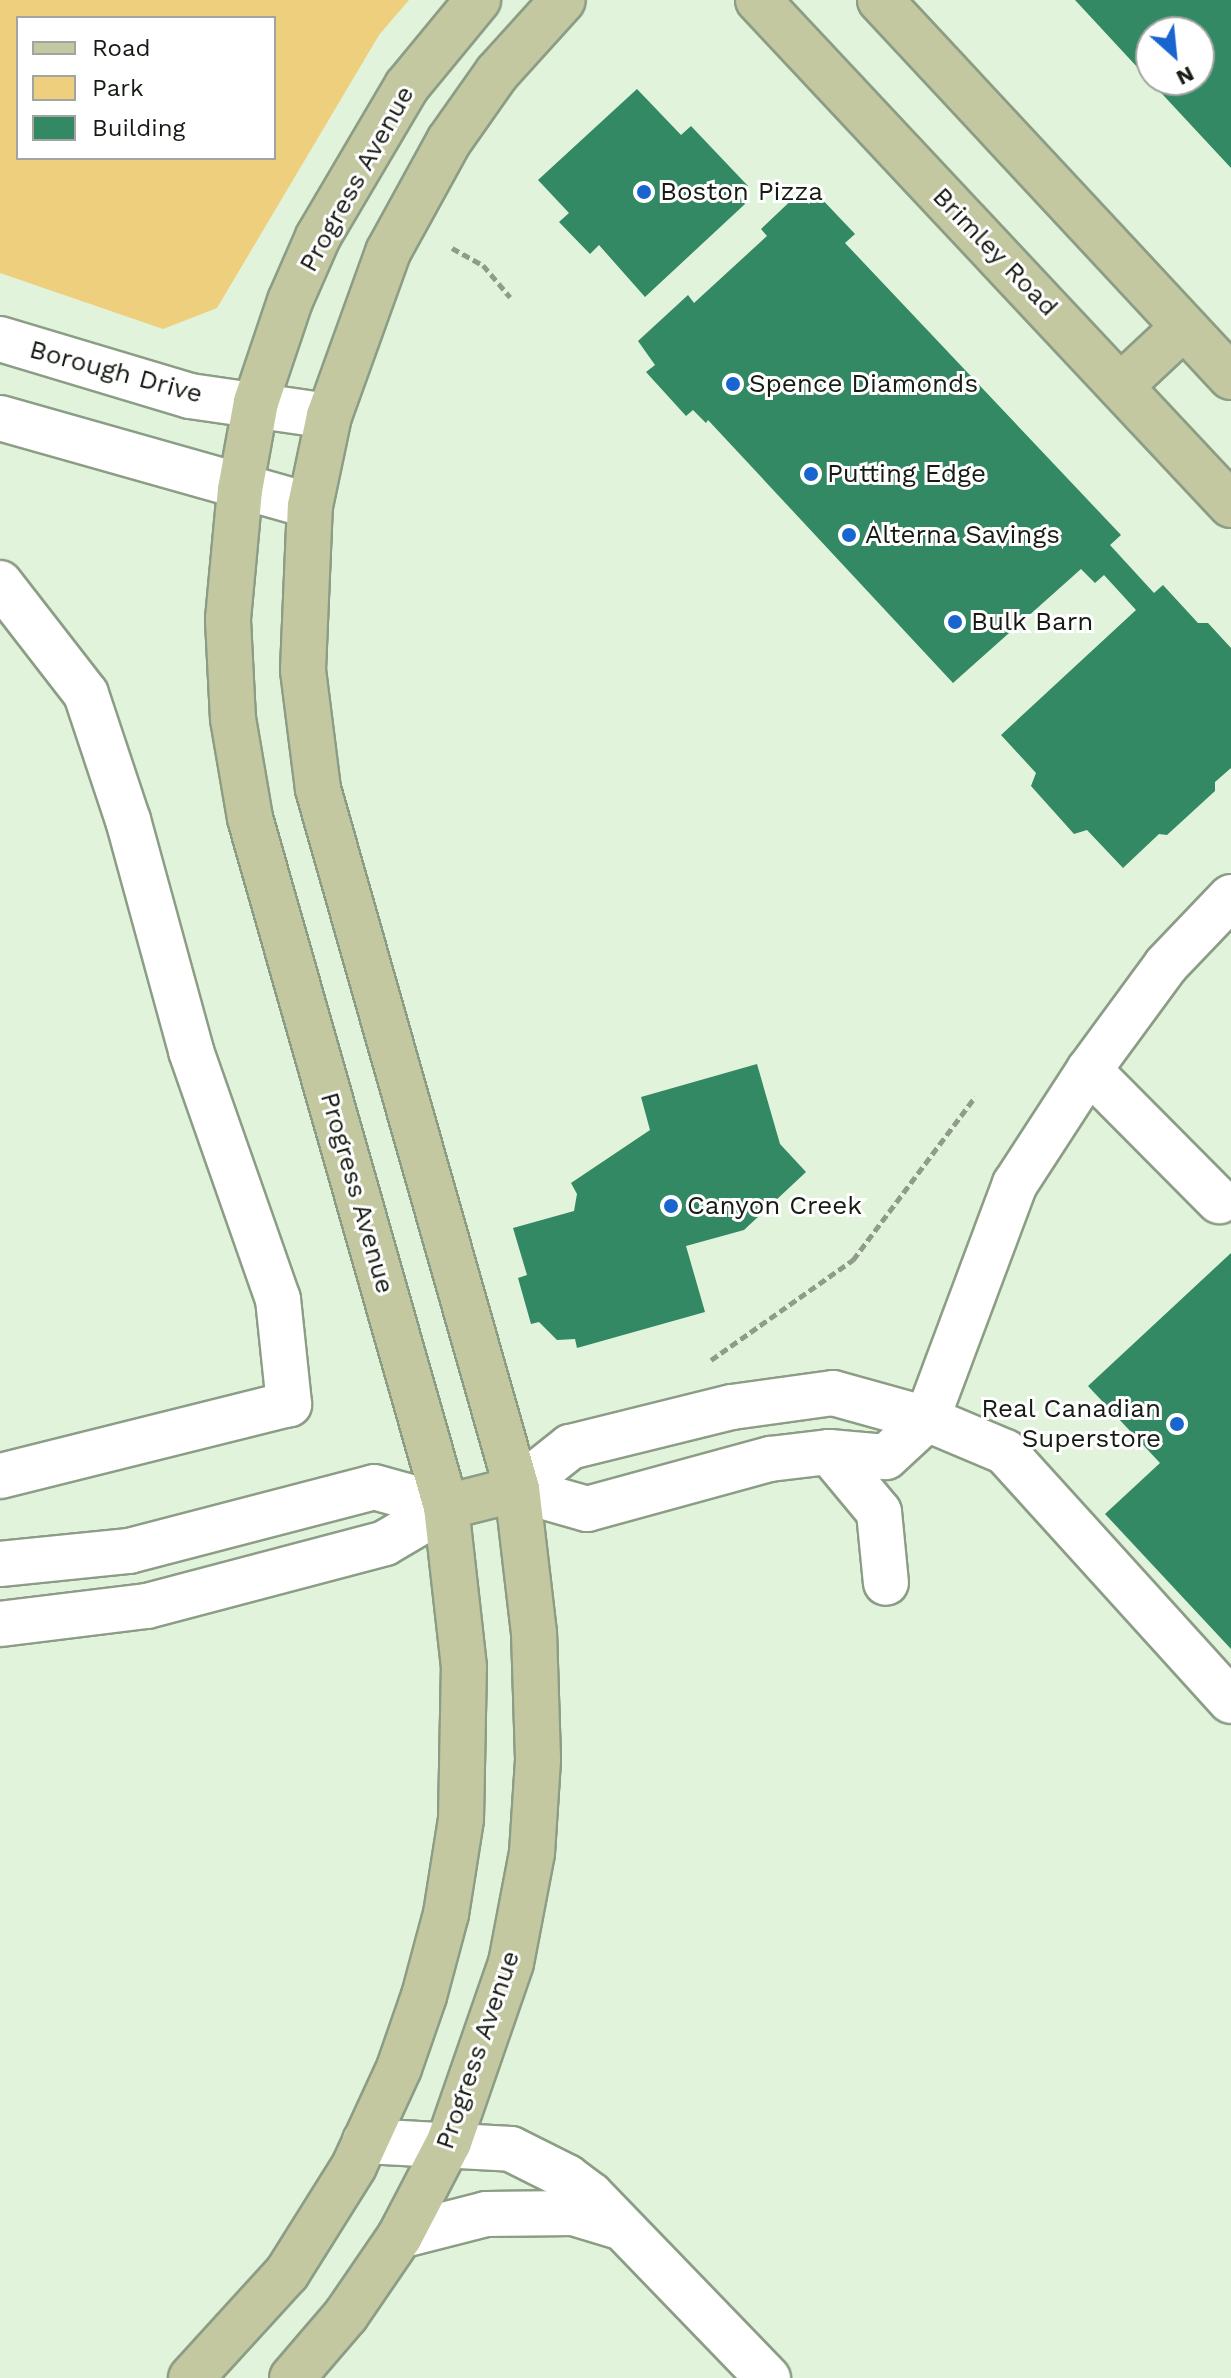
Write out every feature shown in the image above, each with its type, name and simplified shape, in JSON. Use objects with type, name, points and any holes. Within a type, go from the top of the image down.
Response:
[{"type":"main road","name":"Progress Avenue","points":[[191,2378],[287,2273],[365,2141],[399,2068],[424,1996],[446,1914],[461,1819],[464,1667],[446,1507],[250,818],[233,719],[228,619],[240,490],[256,402],[290,301],[351,178],[407,86],[478,0]]},
{"type":"main road","name":"Progress Avenue","points":[[292,2378],[346,2315],[400,2236],[449,2142],[511,1963],[532,1853],[538,1759],[534,1633],[517,1489],[318,789],[303,670],[310,506],[329,416],[388,252],[441,155],[497,73],[563,0]]},
{"type":"main road","name":"Brimley Road","points":[[758,0],[1123,384],[1231,505]]},
{"type":"main road","points":[[880,0],[1231,377]]},
{"type":"main road","points":[[1123,384],[1184,327]]},
{"type":"main road","points":[[446,1507],[517,1489]]},
{"type":"street","name":"Borough Drive","points":[[0,339],[151,387],[329,416]]},
{"type":"street","points":[[0,418],[240,490],[310,506]]},
{"type":"street","points":[[0,583],[86,694],[128,820],[191,1051],[278,1299],[289,1404],[0,1476]]},
{"type":"street","points":[[517,1489],[587,1509],[770,1459],[829,1452],[886,1457],[927,1419],[1015,1184],[1089,1070],[1166,965],[1231,897]]},
{"type":"street","points":[[1089,1070],[1219,1201]]},
{"type":"street","points":[[517,1489],[570,1447],[732,1407],[833,1393],[927,1419],[1005,1452],[1231,1701]]},
{"type":"street","points":[[829,1452],[879,1512],[886,1583]]},
{"type":"street","points":[[0,1564],[129,1551],[374,1487],[446,1507]]},
{"type":"street","points":[[0,1624],[147,1606],[385,1543],[446,1507]]},
{"type":"street","points":[[365,2141],[449,2142],[511,2149],[539,2163],[591,2195],[616,2226],[768,2378]]},
{"type":"street","points":[[400,2236],[486,2214],[573,2213],[616,2226]]},
{"type":"path","points":[[452,248],[483,265],[510,297]]},
{"type":"path","points":[[711,1360],[853,1260],[975,1097]]},
{"type":"green space","points":[[0,0],[409,0],[379,35],[217,308],[163,329],[0,273]]},
{"type":"building","points":[[1075,0],[1231,0],[1231,168],[1164,96],[1215,96],[1215,16],[1135,16],[1135,65]]},
{"type":"building","name":"Boston Pizza","points":[[637,89],[681,135],[691,126],[748,186],[737,193],[745,204],[645,297],[599,245],[590,254],[559,222],[569,213],[538,180]]},
{"type":"building","points":[[799,193],[809,204],[818,195],[855,234],[845,243],[1121,535],[1110,545],[1154,593],[1163,585],[1198,623],[1208,623],[1231,648],[1231,768],[1215,782],[1215,791],[1167,835],[1159,834],[1123,868],[1087,830],[1074,834],[1031,786],[1036,773],[1001,735],[1136,610],[1104,575],[1095,583],[1081,569],[953,683],[708,420],[706,423],[693,410],[686,416],[646,372],[655,365],[638,341],[688,295],[694,303],[767,236],[761,229]]},
{"type":"building","name":"Canyon Creek","points":[[757,1064],[780,1144],[806,1172],[744,1230],[686,1246],[705,1312],[577,1348],[575,1339],[557,1340],[539,1322],[531,1324],[518,1278],[527,1275],[513,1228],[574,1211],[577,1194],[571,1183],[650,1130],[641,1097]]},
{"type":"building","name":"Real Canadian Superstore","points":[[1231,1253],[1231,1649],[1105,1514],[1160,1463],[1088,1386]]},
{"type":"place","name":"Boston Pizza","points":[[644,192]]},
{"type":"place","name":"Spence Diamonds","points":[[733,384]]},
{"type":"place","name":"Putting Edge","points":[[811,474]]},
{"type":"place","name":"Alterna Savings","points":[[849,535]]},
{"type":"place","name":"Bulk Barn","points":[[955,622]]},
{"type":"place","name":"Canyon Creek","points":[[671,1206]]},
{"type":"place","name":"Real Canadian Superstore","points":[[1177,1424]]}]
